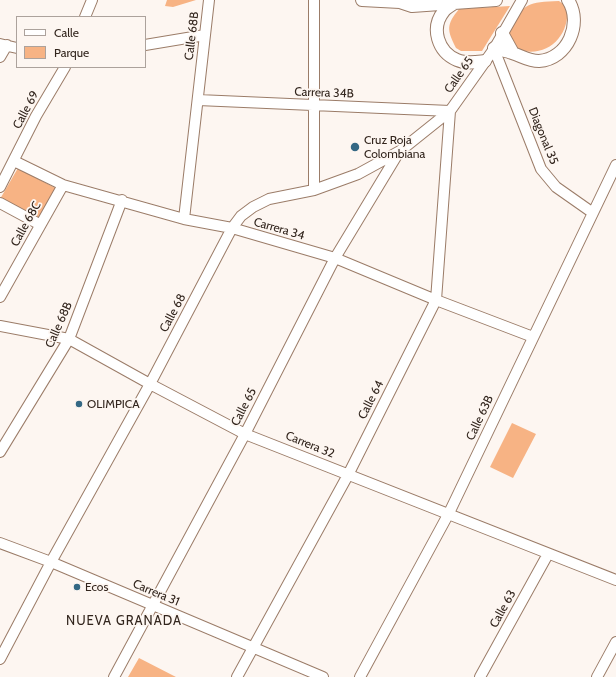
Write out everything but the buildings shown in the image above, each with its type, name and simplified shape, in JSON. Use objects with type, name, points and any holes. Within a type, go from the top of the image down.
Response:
[{"type":"main road","points":[[362,0],[403,1],[412,6],[496,0]]},
{"type":"main road","points":[[494,48],[513,53],[530,60],[540,61],[558,54],[568,41],[574,28],[573,10],[568,0]]},
{"type":"main road","points":[[454,3],[444,11],[438,22],[437,34],[440,45],[448,55],[458,61],[485,61]]},
{"type":"main road","points":[[502,33],[513,53]]},
{"type":"street","points":[[85,16],[92,0]]},
{"type":"street","name":"Calle 68B","points":[[184,219],[209,0]]},
{"type":"street","points":[[314,0],[314,190]]},
{"type":"street","name":"Calle 65","points":[[314,190],[358,174],[400,151],[450,111],[494,48],[522,0]]},
{"type":"street","points":[[146,45],[205,35]]},
{"type":"street","points":[[0,57],[8,46]]},
{"type":"street","name":"Diagonal 35","points":[[494,48],[541,169],[556,187],[593,213]]},
{"type":"street","name":"Calle 69","points":[[0,187],[36,116],[64,68]]},
{"type":"street","name":"Carrera 34B","points":[[198,100],[450,111]]},
{"type":"street","name":"Calle 64","points":[[237,677],[348,475],[436,300],[450,111]]},
{"type":"street","name":"Calle 65","points":[[114,677],[245,434],[335,258],[400,151]]},
{"type":"street","name":"Carrera 34","points":[[14,161],[63,185],[122,200],[184,219],[232,228],[335,258],[436,300],[533,337]]},
{"type":"street","name":"Calle 63B","points":[[360,677],[450,513],[616,165]]},
{"type":"street","name":"Calle 68C","points":[[0,297],[63,185]]},
{"type":"street","name":"Calle 68","points":[[0,659],[51,562],[150,384],[232,228],[241,216],[253,207],[270,199],[314,190]]},
{"type":"street","name":"Calle 68B","points":[[0,452],[69,338],[122,200]]},
{"type":"street","points":[[0,203],[40,224]]},
{"type":"street","name":"Carrera 32","points":[[0,326],[69,338],[150,384],[245,434],[348,475],[450,513],[548,554],[616,580]]},
{"type":"street","name":"Carrera 31","points":[[0,543],[51,562],[323,677]]},
{"type":"street","name":"Calle 63","points":[[480,677],[548,554]]},
{"type":"street","points":[[597,677],[616,642]]},
{"type":"green space","points":[[167,0],[196,0],[173,7],[165,6]]},
{"type":"green space","points":[[559,1],[567,7],[567,19],[559,38],[552,45],[534,52],[523,51],[512,47],[508,30],[523,9],[533,3]]},
{"type":"green space","points":[[510,6],[482,51],[461,51],[456,48],[449,28],[452,19],[459,9]]},
{"type":"green space","points":[[18,168],[57,189],[38,220],[0,199]]},
{"type":"green space","points":[[512,423],[536,434],[513,478],[490,467]]},
{"type":"green space","points":[[139,658],[176,677],[128,677]]},
{"type":"place","name":"Cruz Roja Colombiana","points":[[355,147]]},
{"type":"place","name":"OLIMPICA","points":[[79,404]]},
{"type":"place","name":"Ecos","points":[[77,587]]},
{"type":"district","name":"NUEVA GRANADA","points":[[124,621]]}]
